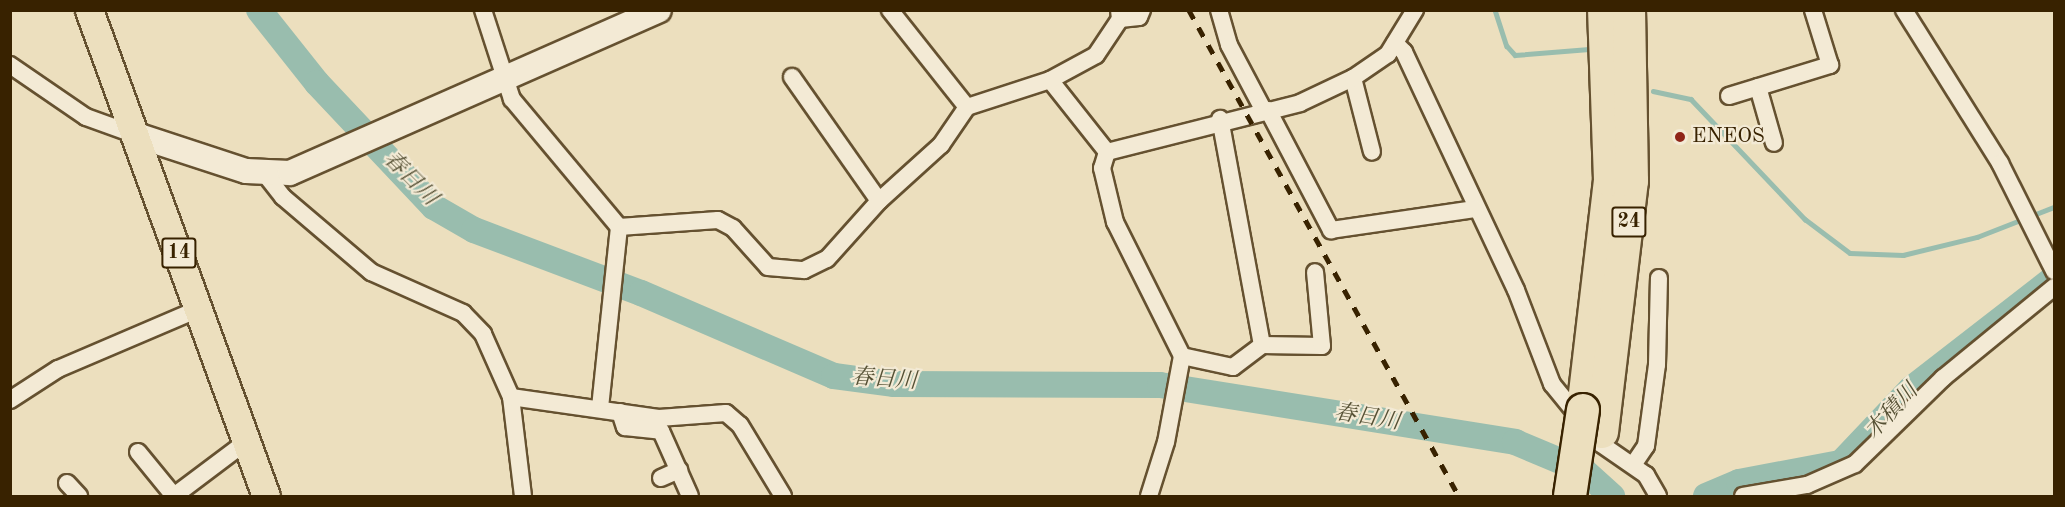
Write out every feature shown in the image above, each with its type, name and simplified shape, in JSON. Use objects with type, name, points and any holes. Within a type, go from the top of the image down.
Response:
[{"type":"highway","name":"24","points":[[1593,496],[1593,421],[1610,180],[1604,10]]},
{"type":"highway","name":"24","points":[[1570,496],[1593,421],[1632,181],[1629,10]]},
{"type":"main road","name":"14","points":[[89,10],[266,496]]},
{"type":"street","points":[[483,10],[512,99],[547,144],[619,227],[612,315],[600,409]]},
{"type":"street","points":[[10,65],[86,117],[136,135],[265,174],[321,162],[659,10]]},
{"type":"street","points":[[890,10],[967,107]]},
{"type":"street","points":[[619,227],[718,220],[733,228],[768,267],[804,270],[827,258],[879,201],[942,145],[967,107],[1050,80],[1096,55],[1120,15],[1139,17],[1142,10]]},
{"type":"street","points":[[1219,10],[1229,45],[1331,230],[1475,208]]},
{"type":"street","points":[[1107,152],[1220,119],[1266,110],[1353,78],[1395,43],[1415,10]]},
{"type":"street","points":[[1729,96],[1830,64],[1813,10]]},
{"type":"street","points":[[1904,10],[2026,215],[2053,268]]},
{"type":"street","points":[[1395,43],[1404,52],[1534,331],[1552,384],[1601,444],[1633,465],[1656,491]]},
{"type":"street","points":[[792,77],[879,201]]},
{"type":"street","points":[[1353,78],[1372,152]]},
{"type":"street","points":[[1050,80],[1107,152]]},
{"type":"street","points":[[1758,87],[1774,143]]},
{"type":"street","points":[[1220,119],[1262,345]]},
{"type":"street","points":[[1107,152],[1102,168],[1115,222],[1182,360],[1168,429],[1149,496]]},
{"type":"street","points":[[265,174],[283,197],[371,272],[464,313],[483,334],[511,397],[523,496]]},
{"type":"street","points":[[1182,360],[1233,367],[1262,345],[1322,346],[1315,272]]},
{"type":"street","points":[[1633,465],[1646,446],[1657,365],[1659,278]]},
{"type":"street","points":[[1743,496],[1808,485],[1855,464],[1942,378],[2055,287]]},
{"type":"street","points":[[10,400],[58,369],[199,309]]},
{"type":"street","points":[[511,397],[659,418],[726,412],[740,425],[783,496]]},
{"type":"street","points":[[620,412],[625,427],[661,431],[690,496]]},
{"type":"street","points":[[138,452],[174,496],[246,442]]},
{"type":"street","points":[[661,478],[679,470]]},
{"type":"street","points":[[67,483],[79,496]]},
{"type":"waterway","name":"春日川","points":[[259,10],[317,83],[434,207],[474,230],[641,293],[834,376],[894,384],[1160,385],[1515,442],[1584,471],[1612,496]]},
{"type":"waterway","points":[[1495,10],[1507,46],[1515,55],[1589,49]]},
{"type":"waterway","points":[[1653,91],[1691,99],[1805,219],[1850,253],[1903,255],[1977,237],[2054,207]]},
{"type":"waterway","name":"木積川","points":[[1706,496],[1739,482],[1841,463],[1911,389],[2054,278]]},
{"type":"railway","points":[[1189,10],[1459,496]]},
{"type":"place","name":"ENEOS","points":[[1680,137]]}]
